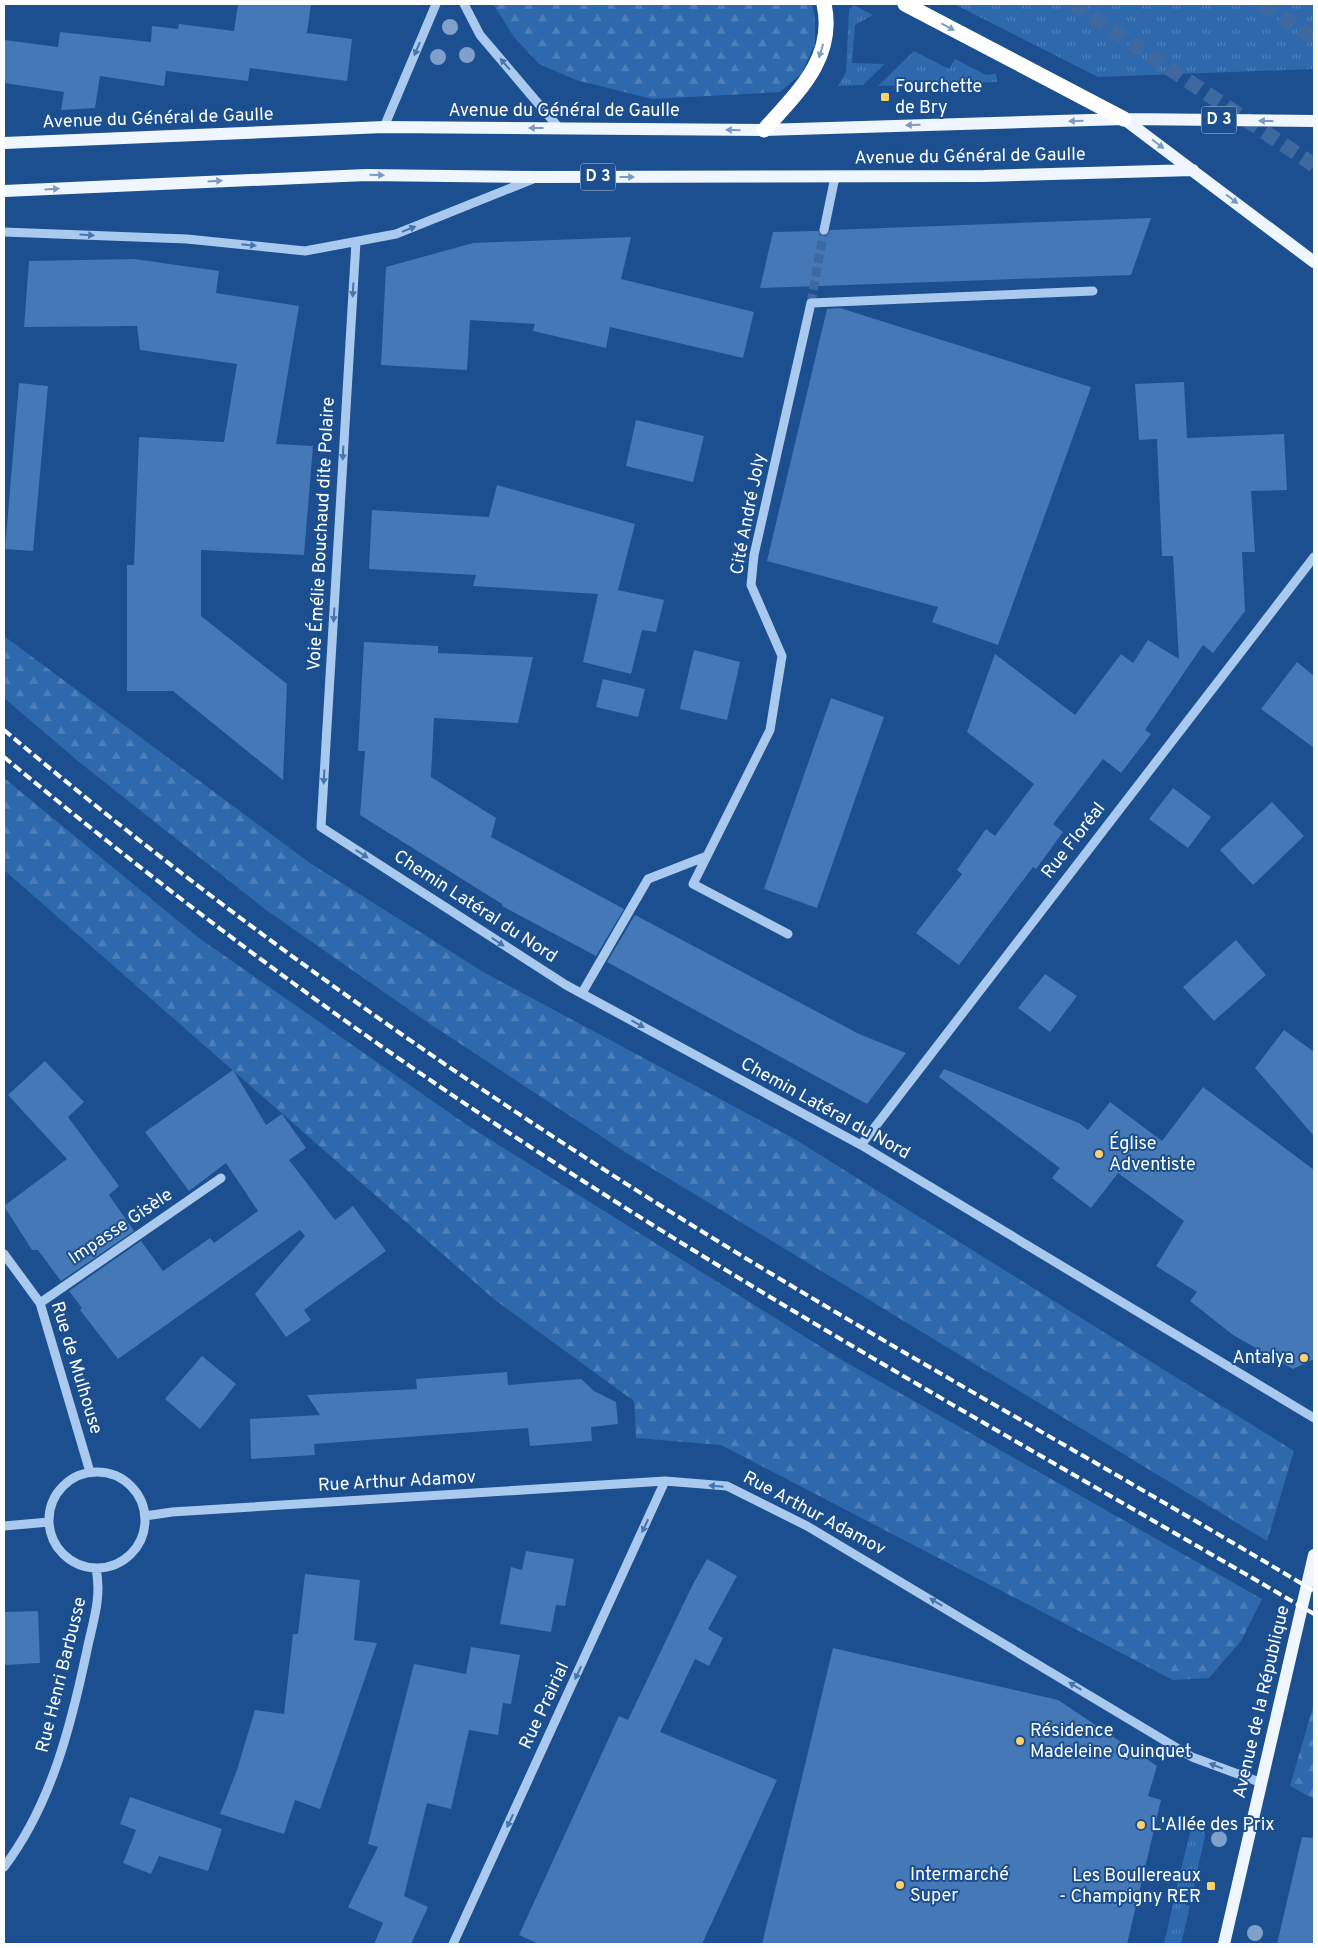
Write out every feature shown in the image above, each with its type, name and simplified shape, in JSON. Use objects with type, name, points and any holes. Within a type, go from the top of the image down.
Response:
[{"type":"highway","points":[[764,130],[807,82],[823,52],[827,17],[824,4]]},
{"type":"highway","points":[[905,4],[1124,119]]},
{"type":"main road","name":"Avenue du Général de Gaulle","points":[[4,143],[384,128],[764,130],[1124,119]]},
{"type":"main road","name":"D 3","points":[[1124,119],[1314,121]]},
{"type":"main road","points":[[1124,119],[1314,262]]},
{"type":"main road","name":"Avenue du Général de Gaulle","points":[[4,191],[366,175],[835,177],[984,176],[1193,170]]},
{"type":"main road","name":"Avenue de la République","points":[[1224,1944],[1314,1554]]},
{"type":"street","points":[[384,128],[436,4]]},
{"type":"street","points":[[464,4],[480,35],[558,128]]},
{"type":"street","name":"Avenue du Général de Gaulle","points":[[4,232],[187,239],[305,251],[396,234],[538,177]]},
{"type":"street","points":[[824,230],[835,177]]},
{"type":"street","name":"Voie Émélie Bouchaud dite Polaire","points":[[321,827],[356,242]]},
{"type":"street","name":"Cité André Joly","points":[[788,934],[694,884],[770,730],[782,656],[751,585],[754,555],[811,303],[1093,291]]},
{"type":"street","name":"Rue Floréal","points":[[861,1145],[1314,557]]},
{"type":"street","name":"Chemin Latéral du Nord","points":[[321,827],[582,993],[861,1145],[1314,1418]]},
{"type":"street","points":[[582,993],[648,879],[707,856]]},
{"type":"street","name":"Impasse Gisèle","points":[[40,1303],[221,1178]]},
{"type":"street","name":"Rue de Mulhouse","points":[[4,1254],[40,1303],[90,1472]]},
{"type":"street","points":[[90,1472],[104,1472],[119,1476],[132,1486],[141,1500],[146,1516],[144,1532],[138,1546],[126,1558],[112,1565],[96,1568],[82,1565],[69,1559],[59,1549],[52,1536],[50,1522],[55,1496],[74,1477],[90,1472]]},
{"type":"street","name":"Rue Arthur Adamov","points":[[146,1516],[172,1512],[666,1481],[728,1486],[808,1526],[1192,1757],[1262,1783]]},
{"type":"street","name":"Rue Prairial","points":[[453,1944],[666,1481]]},
{"type":"street","points":[[4,1526],[50,1522]]},
{"type":"street","name":"Rue Henri Barbusse","points":[[4,1867],[36,1813],[61,1755],[77,1695],[100,1588],[96,1568]]},
{"type":"green space","points":[[493,4],[812,4],[815,18],[815,44],[801,74],[780,92],[652,99],[576,80],[539,64],[514,37]]},
{"type":"green space","points":[[954,4],[1314,4],[1314,69],[1098,77]]},
{"type":"green space","points":[[854,5],[873,15],[855,25],[852,63],[885,64],[863,85],[838,86],[846,72],[849,9]]},
{"type":"green space","points":[[914,51],[949,69],[955,59],[986,75],[996,74],[997,82],[878,86]]},
{"type":"green space","points":[[4,636],[310,863],[485,973],[793,1138],[1294,1451],[1267,1541],[625,1152],[421,1018],[266,910],[79,762],[4,698]]},
{"type":"green space","points":[[4,778],[199,938],[467,1125],[842,1360],[1262,1599],[1241,1641],[1209,1678],[1173,1680],[721,1445],[636,1438],[634,1401],[495,1300],[4,870]]},
{"type":"green space","points":[[1314,1703],[1314,1799],[1290,1786]]},
{"type":"green space","points":[[1203,1825],[1205,1836],[1192,1895],[1176,1890],[1191,1829]]},
{"type":"green space","points":[[1174,1900],[1190,1906],[1181,1944],[1164,1944]]},
{"type":"building","points":[[238,4],[311,4],[307,33],[352,39],[347,81],[250,68],[248,81],[166,71],[164,86],[100,76],[95,108],[61,110],[64,92],[4,83],[4,40],[58,47],[60,32],[151,42],[152,26],[178,29],[179,24],[234,31]]},
{"type":"building","points":[[1151,218],[1131,275],[760,288],[773,232],[818,231],[823,236],[828,234],[830,230]]},
{"type":"building","points":[[631,237],[621,279],[754,312],[743,358],[610,327],[606,348],[533,331],[535,324],[470,320],[467,370],[381,365],[386,267],[473,243]]},
{"type":"building","points":[[134,259],[219,271],[216,293],[299,306],[276,444],[313,446],[304,555],[201,550],[201,616],[287,684],[283,780],[173,691],[127,691],[127,565],[134,565],[139,437],[224,442],[237,364],[140,350],[137,326],[24,327],[29,261]]},
{"type":"building","points":[[840,308],[1091,387],[998,645],[932,622],[938,607],[767,561],[827,309]]},
{"type":"building","points":[[1184,382],[1187,438],[1284,434],[1287,490],[1251,491],[1255,552],[1242,552],[1245,611],[1213,653],[1203,645],[1145,730],[1151,734],[1121,773],[1103,759],[1053,824],[1063,832],[1036,869],[1033,867],[959,965],[916,933],[962,874],[957,870],[986,829],[995,836],[1034,784],[967,732],[995,654],[1075,715],[1121,654],[1133,663],[1148,640],[1179,659],[1173,556],[1162,556],[1157,439],[1139,440],[1135,384]]},
{"type":"building","points":[[19,383],[48,386],[33,551],[5,549]]},
{"type":"building","points":[[636,420],[704,436],[693,482],[626,466]]},
{"type":"building","points":[[497,485],[635,524],[618,590],[664,600],[656,632],[642,630],[631,674],[583,662],[598,594],[473,586],[476,575],[369,569],[372,510],[489,517]]},
{"type":"building","points":[[364,642],[438,646],[438,653],[533,657],[518,723],[434,718],[431,777],[496,818],[491,837],[624,909],[596,956],[502,906],[502,904],[360,815],[365,751],[358,751]]},
{"type":"building","points":[[694,650],[740,662],[727,720],[680,709]]},
{"type":"building","points":[[1297,662],[1314,676],[1314,748],[1261,709]]},
{"type":"building","points":[[603,679],[645,689],[638,717],[596,707]]},
{"type":"building","points":[[831,698],[884,717],[817,908],[764,889]]},
{"type":"building","points":[[1173,788],[1211,817],[1188,848],[1149,819]]},
{"type":"building","points":[[1272,802],[1304,836],[1253,885],[1220,850]]},
{"type":"building","points":[[635,915],[859,1034],[906,1053],[867,1104],[607,962]]},
{"type":"building","points":[[1236,940],[1266,975],[1214,1021],[1183,987]]},
{"type":"building","points":[[1045,974],[1077,996],[1050,1032],[1018,1008]]},
{"type":"building","points":[[1284,1030],[1314,1052],[1314,1136],[1255,1068]]},
{"type":"building","points":[[45,1061],[84,1102],[68,1117],[119,1186],[109,1195],[134,1231],[61,1281],[38,1250],[32,1250],[4,1206],[67,1159],[8,1095]]},
{"type":"building","points":[[944,1069],[1079,1123],[1088,1130],[1110,1102],[1162,1141],[1203,1087],[1314,1170],[1314,1359],[1293,1369],[1233,1335],[1190,1301],[1197,1292],[1156,1266],[1184,1221],[1118,1173],[1091,1208],[1052,1178],[1060,1168],[939,1077]]},
{"type":"building","points":[[233,1070],[266,1125],[282,1114],[306,1148],[289,1160],[335,1220],[353,1206],[386,1251],[304,1310],[311,1320],[286,1337],[255,1294],[305,1236],[300,1230],[118,1359],[80,1310],[82,1308],[69,1291],[141,1241],[163,1271],[210,1238],[214,1243],[258,1211],[226,1163],[189,1191],[145,1132]]},
{"type":"building","points":[[202,1356],[236,1384],[200,1429],[165,1399]]},
{"type":"building","points":[[507,1372],[508,1385],[581,1379],[594,1391],[616,1402],[618,1424],[591,1427],[592,1441],[530,1446],[528,1428],[314,1444],[315,1455],[251,1459],[250,1419],[320,1415],[307,1395],[417,1389],[416,1379]]},
{"type":"building","points":[[526,1551],[574,1559],[565,1606],[556,1605],[551,1632],[500,1624],[511,1567],[522,1570]]},
{"type":"building","points":[[707,1559],[737,1576],[708,1629],[723,1638],[709,1666],[695,1659],[660,1732],[777,1780],[702,1944],[539,1944],[519,1935],[619,1716],[628,1720],[692,1586]]},
{"type":"building","points":[[305,1574],[360,1580],[354,1640],[377,1643],[320,1809],[295,1800],[284,1834],[220,1814],[237,1770],[255,1710],[284,1714],[293,1634],[298,1634]]},
{"type":"building","points":[[38,1611],[40,1663],[4,1665],[4,1612]]},
{"type":"building","points":[[471,1647],[520,1655],[511,1704],[503,1703],[498,1735],[469,1730],[451,1809],[427,1803],[404,1896],[428,1907],[411,1944],[374,1944],[383,1923],[348,1907],[378,1847],[368,1844],[414,1664],[466,1674]]},
{"type":"building","points":[[833,1648],[1058,1700],[1157,1766],[1148,1796],[1161,1800],[1127,1944],[762,1944]]},
{"type":"building","points":[[130,1797],[222,1829],[208,1871],[159,1856],[151,1874],[123,1863],[136,1830],[120,1824]]},
{"type":"building","points":[[1302,1837],[1314,1838],[1314,1944],[1277,1944]]},
{"type":"tunnel","points":[[1073,4],[1314,165]]},
{"type":"tunnel","points":[[1262,4],[1314,38]]},
{"type":"tunnel","points":[[811,303],[824,230]]},
{"type":"railway","points":[[4,730],[166,862],[250,925],[419,1047],[594,1163],[682,1219],[839,1314],[1314,1591]]},
{"type":"railway","points":[[4,757],[131,860],[260,959],[393,1055],[529,1146],[625,1208],[820,1327],[1314,1614]]},
{"type":"place","name":"Fourchette de Bry","points":[[885,97]]},
{"type":"place","name":"Église Adventiste","points":[[1099,1154]]},
{"type":"place","name":"Antalya","points":[[1304,1358]]},
{"type":"place","name":"Résidence Madeleine Quinquet","points":[[1020,1741]]},
{"type":"place","name":"L'Allée des Prix","points":[[1141,1825]]},
{"type":"place","name":"Intermarché Super","points":[[900,1885]]},
{"type":"place","name":"Les Boullereaux - Champigny RER","points":[[1211,1886]]}]
